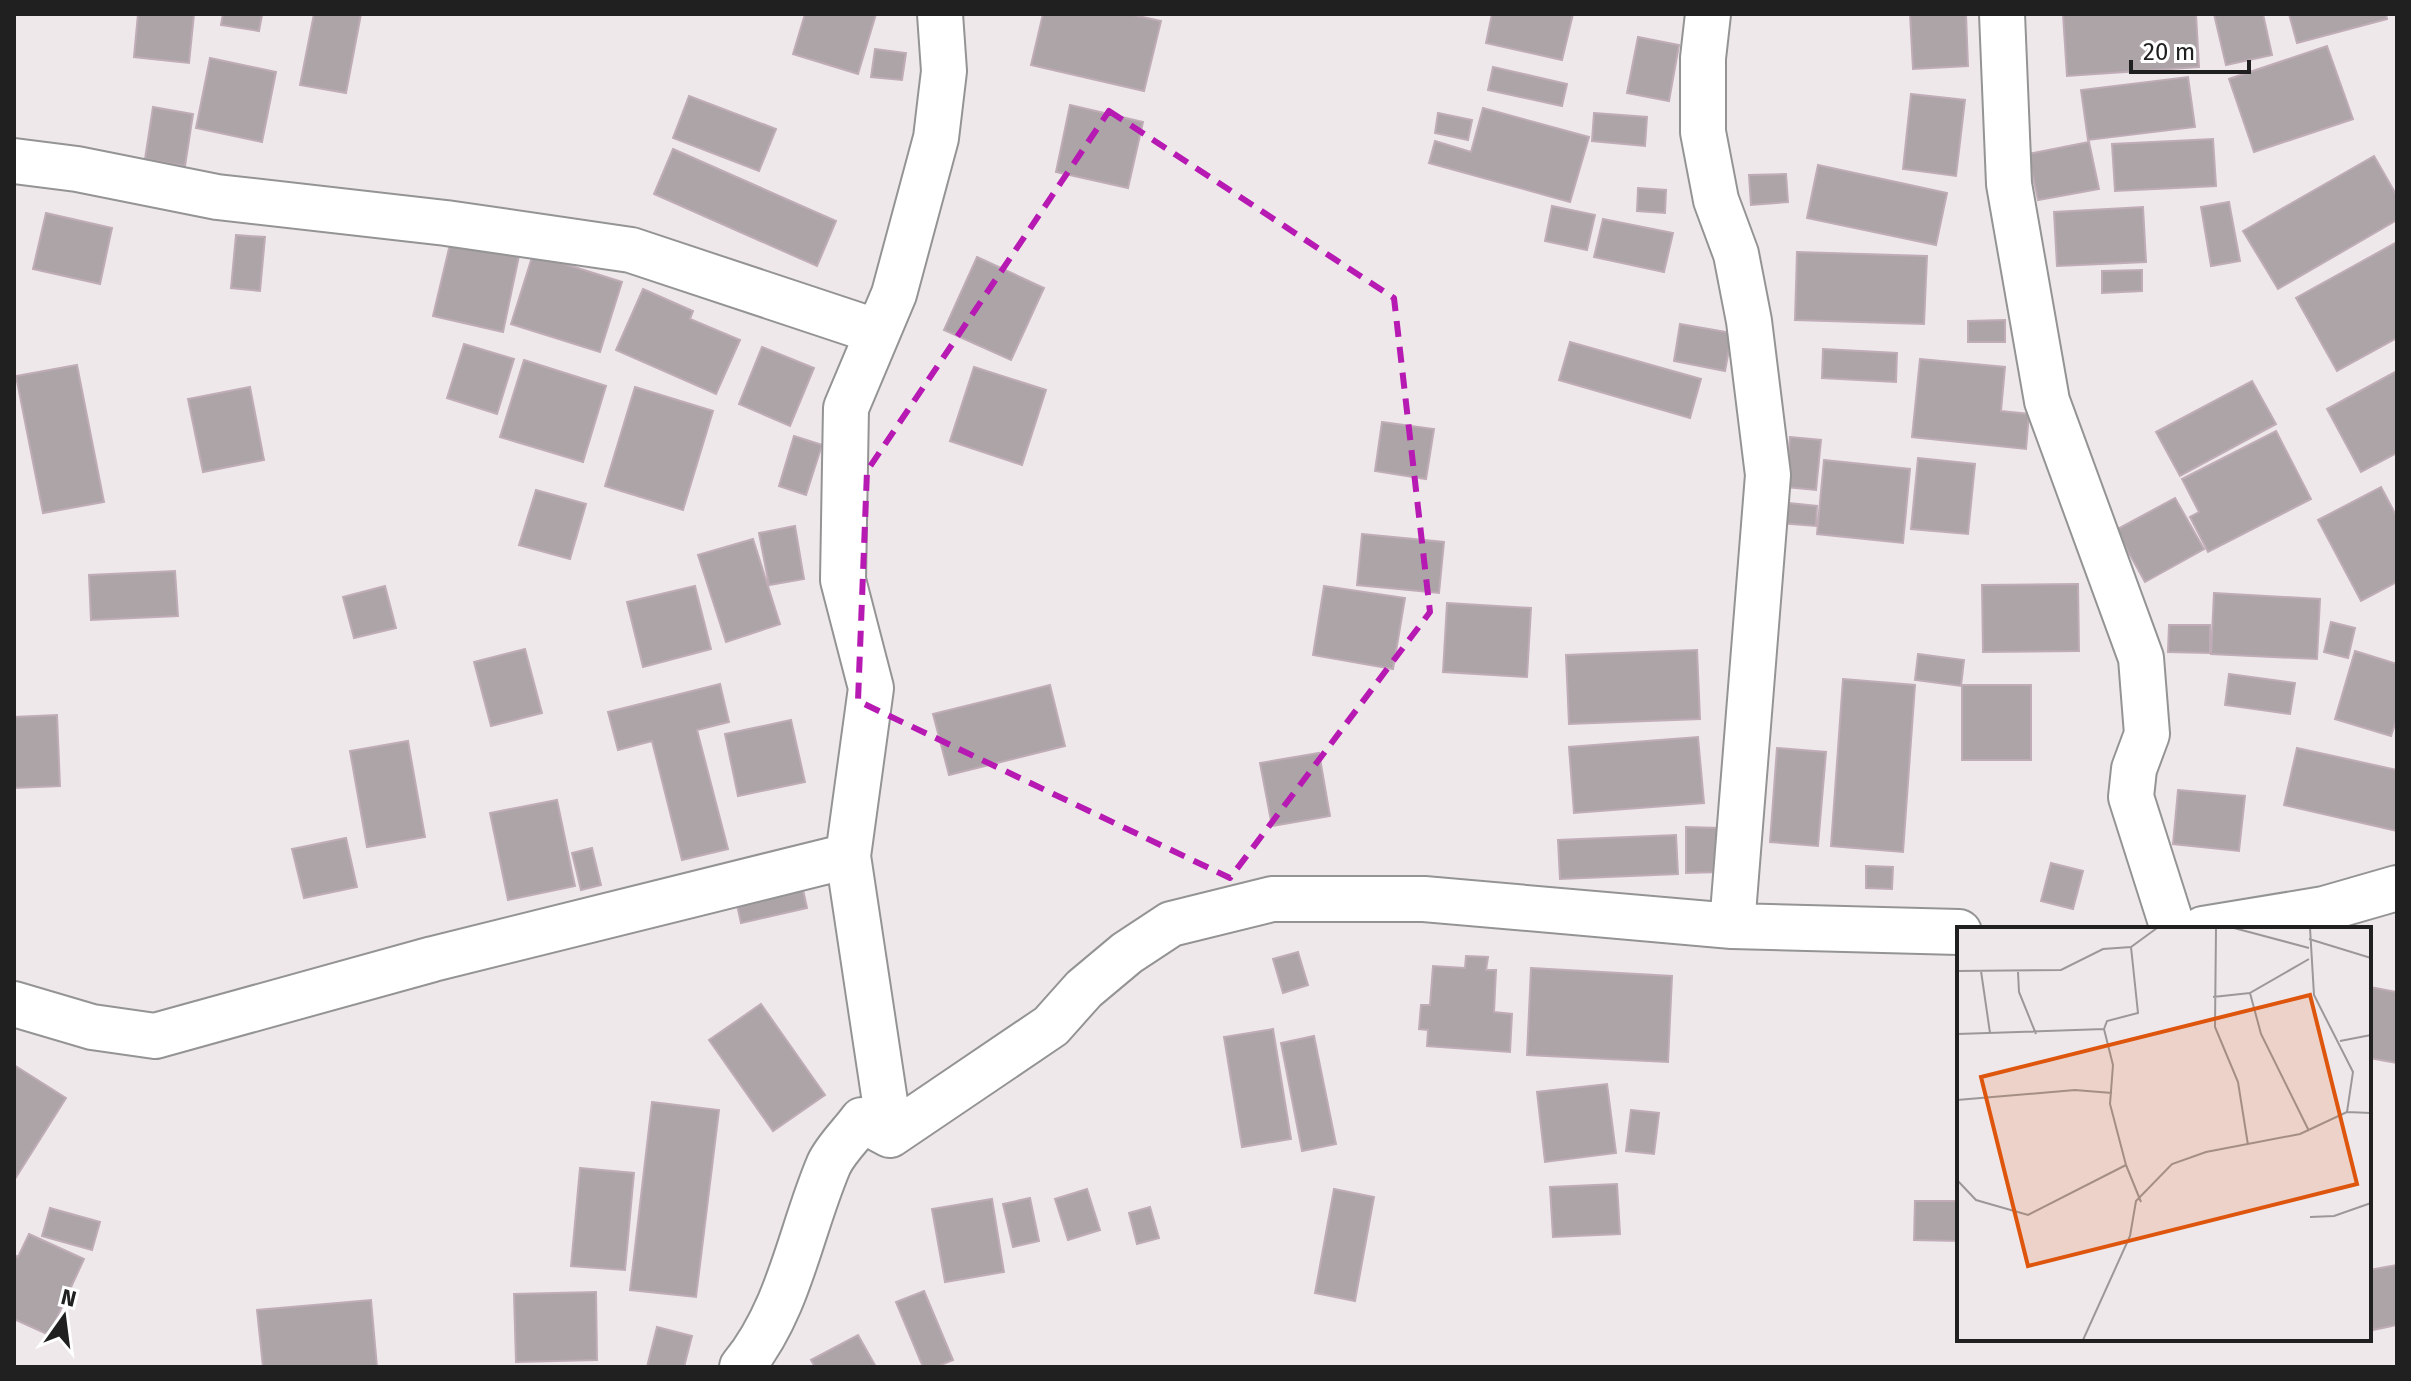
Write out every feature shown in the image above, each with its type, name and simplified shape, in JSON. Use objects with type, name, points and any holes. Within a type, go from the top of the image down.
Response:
[{"type":"street","points":[[890,1135],[848,856],[871,688],[843,580],[846,408],[894,294],[936,138],[944,71],[940,14]]},
{"type":"street","points":[[1708,14],[1703,58],[1703,132],[1716,200],[1736,254],[1749,321],[1768,475],[1732,926]]},
{"type":"street","points":[[2002,14],[2009,184],[2047,401],[2141,658],[2147,734],[2134,769],[2131,797],[2172,927]]},
{"type":"street","points":[[14,161],[77,169],[217,197],[446,223],[631,250],[878,332]]},
{"type":"street","points":[[14,1004],[92,1027],[155,1036],[433,959],[848,856]]},
{"type":"street","points":[[2215,927],[2324,909],[2397,888]]},
{"type":"street","points":[[890,1135],[1051,1026],[1084,989],[1127,953],[1171,924],[1272,899],[1424,899],[1732,926],[1957,932]]},
{"type":"street","points":[[742,1367],[754,1352],[783,1298],[830,1161],[862,1120],[890,1135]]},
{"type":"highlighted area","points":[[1109,111],[1394,298],[1430,612],[1230,878],[858,701],[867,471]]},
{"type":"building","points":[[138,14],[194,14],[189,63],[134,57]]},
{"type":"building","points":[[223,14],[262,15],[259,31],[221,25]]},
{"type":"building","points":[[314,14],[361,14],[346,93],[300,85]]},
{"type":"building","points":[[805,14],[876,14],[858,74],[793,54]]},
{"type":"building","points":[[1043,14],[1129,14],[1161,21],[1144,91],[1031,65]]},
{"type":"building","points":[[1492,14],[1573,14],[1562,60],[1486,43]]},
{"type":"building","points":[[1910,14],[1966,14],[1968,66],[1913,69]]},
{"type":"building","points":[[2063,14],[2196,14],[2199,67],[2067,76]]},
{"type":"building","points":[[2214,14],[2263,14],[2272,55],[2226,65]]},
{"type":"building","points":[[2289,14],[2386,14],[2387,19],[2297,43]]},
{"type":"building","points":[[1638,37],[1679,45],[1669,101],[1627,93]]},
{"type":"building","points":[[2327,46],[2353,119],[2254,152],[2229,79]]},
{"type":"building","points":[[875,49],[906,53],[902,80],[871,77]]},
{"type":"building","points":[[210,58],[276,72],[262,142],[196,128]]},
{"type":"building","points":[[1493,67],[1567,84],[1562,106],[1488,90]]},
{"type":"building","points":[[2188,77],[2195,127],[2088,140],[2081,90]]},
{"type":"building","points":[[1911,94],[1965,100],[1956,176],[1903,169]]},
{"type":"building","points":[[689,96],[776,129],[759,171],[673,138]]},
{"type":"building","points":[[1070,105],[1143,122],[1128,188],[1056,172]]},
{"type":"building","points":[[153,107],[193,114],[185,166],[145,159]]},
{"type":"building","points":[[1483,108],[1589,137],[1570,202],[1429,163],[1435,141],[1471,152]]},
{"type":"building","points":[[1438,113],[1472,120],[1468,140],[1435,133]]},
{"type":"building","points":[[1594,113],[1647,117],[1645,146],[1592,141]]},
{"type":"building","points":[[2213,139],[2216,186],[2115,191],[2112,144]]},
{"type":"building","points":[[2089,142],[2099,189],[2038,200],[2028,154]]},
{"type":"building","points":[[673,149],[836,221],[817,266],[654,194]]},
{"type":"building","points":[[2374,156],[2397,196],[2397,220],[2278,289],[2243,231]]},
{"type":"building","points":[[1818,165],[1947,193],[1936,245],[1807,218]]},
{"type":"building","points":[[1786,174],[1788,202],[1751,205],[1749,175]]},
{"type":"building","points":[[1638,188],[1666,190],[1665,213],[1637,211]]},
{"type":"building","points":[[2229,202],[2240,261],[2211,266],[2201,207]]},
{"type":"building","points":[[1552,206],[1595,215],[1587,250],[1545,241]]},
{"type":"building","points":[[2143,207],[2146,262],[2057,266],[2054,212]]},
{"type":"building","points":[[46,213],[112,228],[100,284],[33,269]]},
{"type":"building","points":[[1603,219],[1673,233],[1664,272],[1594,257]]},
{"type":"building","points":[[236,235],[265,237],[260,291],[231,288]]},
{"type":"building","points":[[451,240],[519,256],[503,332],[433,316]]},
{"type":"building","points":[[2397,242],[2397,338],[2337,371],[2296,298]]},
{"type":"building","points":[[1797,252],[1927,256],[1924,324],[1795,320]]},
{"type":"building","points":[[533,254],[622,282],[600,352],[511,324]]},
{"type":"building","points":[[977,257],[1044,288],[1011,360],[944,330]]},
{"type":"building","points":[[2142,270],[2142,291],[2102,293],[2102,271]]},
{"type":"building","points":[[643,289],[693,311],[690,319],[740,340],[716,394],[616,350]]},
{"type":"building","points":[[2005,320],[2005,342],[1968,342],[1968,321]]},
{"type":"building","points":[[1680,324],[1732,333],[1725,371],[1674,361]]},
{"type":"building","points":[[1570,342],[1701,379],[1690,418],[1559,380]]},
{"type":"building","points":[[464,344],[514,359],[497,414],[447,398]]},
{"type":"building","points":[[762,347],[814,368],[790,426],[739,404]]},
{"type":"building","points":[[1823,349],[1897,353],[1896,382],[1822,378]]},
{"type":"building","points":[[1920,359],[2005,367],[2001,411],[2029,414],[2026,449],[1912,437]]},
{"type":"building","points":[[524,360],[606,386],[583,462],[500,437]]},
{"type":"building","points":[[77,365],[104,502],[43,513],[16,376]]},
{"type":"building","points":[[974,367],[1046,390],[1022,465],[950,441]]},
{"type":"building","points":[[2397,371],[2397,453],[2361,472],[2327,409]]},
{"type":"building","points":[[2252,381],[2276,424],[2180,476],[2156,432]]},
{"type":"building","points":[[250,387],[264,460],[203,472],[188,399]]},
{"type":"building","points":[[635,387],[713,411],[683,510],[605,486]]},
{"type":"building","points":[[1382,422],[1434,429],[1426,479],[1375,471]]},
{"type":"building","points":[[2276,431],[2311,499],[2208,552],[2190,517],[2199,512],[2182,479]]},
{"type":"building","points":[[794,436],[822,445],[806,495],[779,486]]},
{"type":"building","points":[[1790,437],[1821,440],[1816,490],[1786,487]]},
{"type":"building","points":[[1918,458],[1975,464],[1968,534],[1911,529]]},
{"type":"building","points":[[1824,460],[1910,469],[1903,543],[1817,534]]},
{"type":"building","points":[[2381,487],[2397,517],[2397,582],[2361,601],[2318,520]]},
{"type":"building","points":[[536,490],[586,504],[570,559],[519,545]]},
{"type":"building","points":[[2175,498],[2204,549],[2145,582],[2116,530]]},
{"type":"building","points":[[1779,502],[1817,506],[1816,526],[1778,523]]},
{"type":"building","points":[[795,526],[804,579],[769,585],[759,533]]},
{"type":"building","points":[[1362,534],[1444,542],[1439,593],[1357,585]]},
{"type":"building","points":[[753,539],[780,624],[726,642],[698,555]]},
{"type":"building","points":[[175,571],[178,616],[91,620],[89,575]]},
{"type":"building","points":[[2078,584],[2079,651],[1983,652],[1982,585]]},
{"type":"building","points":[[385,586],[396,628],[354,638],[343,597]]},
{"type":"building","points":[[695,586],[711,649],[643,667],[627,602]]},
{"type":"building","points":[[1324,586],[1405,598],[1393,669],[1313,655]]},
{"type":"building","points":[[2214,593],[2320,599],[2317,659],[2211,654]]},
{"type":"building","points":[[1447,603],[1531,608],[1527,677],[1443,672]]},
{"type":"building","points":[[2331,622],[2355,628],[2348,658],[2324,652]]},
{"type":"building","points":[[2169,625],[2210,625],[2210,653],[2168,652]]},
{"type":"building","points":[[525,649],[542,713],[491,726],[474,662]]},
{"type":"building","points":[[1697,650],[1700,719],[1569,724],[1566,655]]},
{"type":"building","points":[[2355,651],[2397,664],[2397,718],[2391,736],[2335,719]]},
{"type":"building","points":[[1918,654],[1964,660],[1961,686],[1915,680]]},
{"type":"building","points":[[2229,674],[2295,683],[2290,714],[2225,705]]},
{"type":"building","points":[[1843,679],[1915,685],[1903,852],[1831,846]]},
{"type":"building","points":[[720,684],[729,722],[697,730],[728,849],[682,860],[652,741],[618,750],[608,712]]},
{"type":"building","points":[[1050,685],[1065,746],[949,775],[933,714]]},
{"type":"building","points":[[1962,685],[2031,685],[2031,760],[1962,760]]},
{"type":"building","points":[[57,715],[60,786],[14,788],[14,717]]},
{"type":"building","points":[[791,720],[805,782],[738,796],[725,734]]},
{"type":"building","points":[[1698,737],[1704,803],[1574,813],[1569,747]]},
{"type":"building","points":[[408,741],[425,837],[367,847],[350,751]]},
{"type":"building","points":[[1777,748],[1826,752],[1818,846],[1770,842]]},
{"type":"building","points":[[2297,748],[2397,770],[2397,831],[2284,805]]},
{"type":"building","points":[[1319,753],[1330,816],[1272,826],[1260,763]]},
{"type":"building","points":[[2178,790],[2245,796],[2239,851],[2173,844]]},
{"type":"building","points":[[557,800],[575,886],[508,900],[490,813]]},
{"type":"building","points":[[1686,827],[1720,828],[1721,872],[1686,873]]},
{"type":"building","points":[[1676,835],[1678,874],[1560,879],[1558,840]]},
{"type":"building","points":[[346,838],[357,887],[304,898],[292,849]]},
{"type":"building","points":[[592,848],[601,885],[581,890],[572,853]]},
{"type":"building","points":[[2051,863],[2083,871],[2073,909],[2041,901]]},
{"type":"building","points":[[1866,866],[1893,867],[1892,889],[1866,888]]},
{"type":"building","points":[[800,876],[807,908],[741,923],[734,891]]},
{"type":"building","points":[[1298,952],[1308,985],[1283,993],[1273,959]]},
{"type":"building","points":[[1466,956],[1488,957],[1486,970],[1496,970],[1494,1012],[1512,1014],[1510,1052],[1427,1046],[1428,1030],[1419,1029],[1421,1005],[1430,1005],[1433,966],[1465,968]]},
{"type":"building","points":[[1531,968],[1672,976],[1668,1062],[1527,1055]]},
{"type":"building","points":[[2371,987],[2397,992],[2397,1063],[2371,1058]]},
{"type":"building","points":[[761,1004],[825,1095],[773,1131],[709,1040]]},
{"type":"building","points":[[1273,1029],[1291,1139],[1242,1147],[1224,1037]]},
{"type":"building","points":[[1314,1036],[1336,1144],[1302,1151],[1281,1043]]},
{"type":"building","points":[[14,1065],[66,1098],[15,1179],[14,1178]]},
{"type":"building","points":[[1607,1084],[1616,1153],[1545,1162],[1537,1092]]},
{"type":"building","points":[[652,1102],[719,1110],[696,1297],[630,1290]]},
{"type":"building","points":[[1631,1110],[1659,1113],[1654,1154],[1626,1151]]},
{"type":"building","points":[[580,1168],[634,1173],[625,1270],[571,1266]]},
{"type":"building","points":[[1617,1184],[1620,1234],[1553,1237],[1550,1187]]},
{"type":"building","points":[[1087,1189],[1100,1230],[1068,1240],[1055,1199]]},
{"type":"building","points":[[1334,1189],[1374,1197],[1355,1301],[1315,1293]]},
{"type":"building","points":[[1030,1198],[1039,1241],[1013,1247],[1003,1204]]},
{"type":"building","points":[[992,1199],[1004,1272],[945,1282],[932,1209]]},
{"type":"building","points":[[1915,1201],[1957,1201],[1957,1241],[1914,1240]]},
{"type":"building","points":[[1150,1207],[1159,1238],[1137,1244],[1129,1213]]},
{"type":"building","points":[[50,1208],[100,1222],[92,1250],[42,1236]]},
{"type":"building","points":[[29,1234],[84,1259],[49,1335],[14,1319],[14,1255],[18,1257]]},
{"type":"building","points":[[2397,1265],[2397,1325],[2373,1330],[2371,1270]]},
{"type":"building","points":[[924,1291],[953,1360],[936,1367],[923,1367],[896,1302]]},
{"type":"building","points":[[596,1292],[597,1360],[516,1362],[514,1294]]},
{"type":"building","points":[[371,1300],[377,1367],[263,1367],[257,1310]]},
{"type":"building","points":[[657,1327],[692,1336],[684,1367],[647,1367]]},
{"type":"building","points":[[858,1335],[876,1367],[815,1367],[811,1360]]}]
